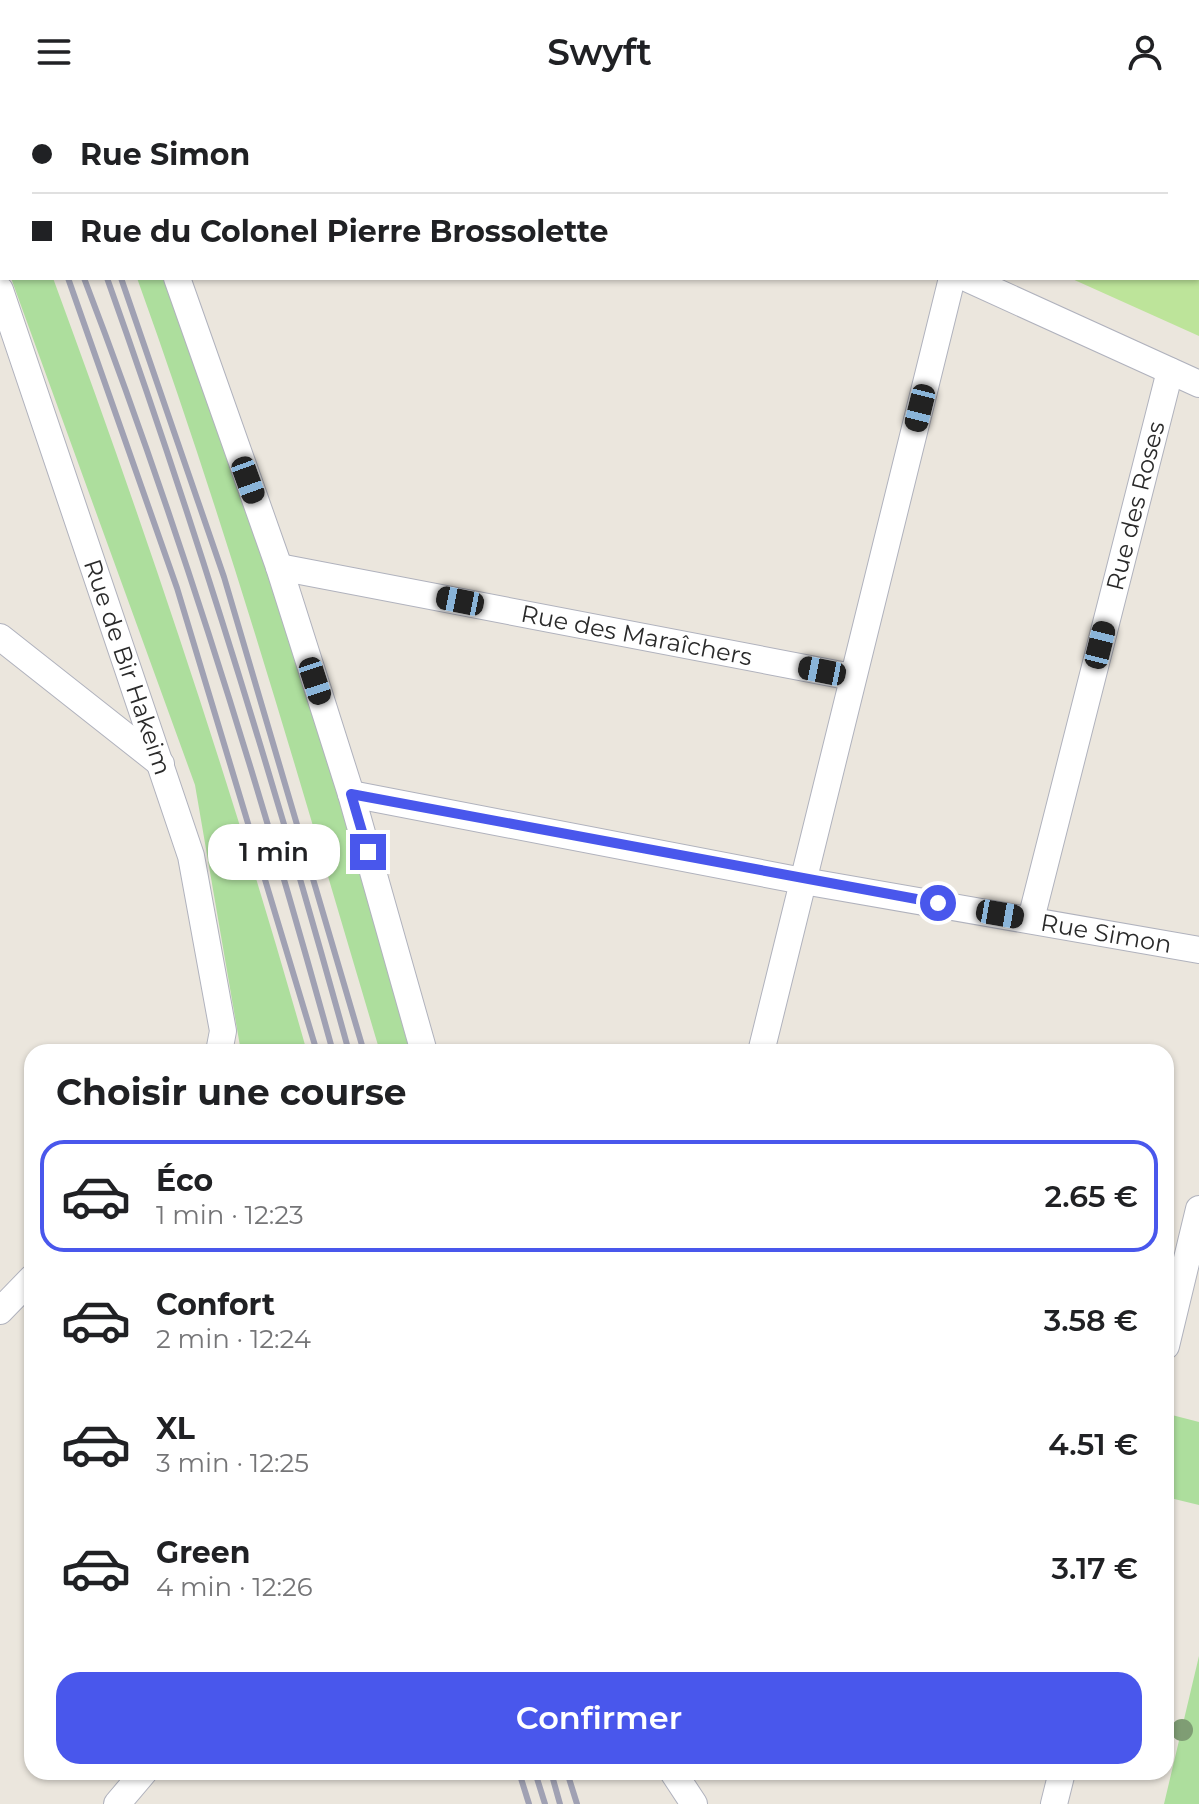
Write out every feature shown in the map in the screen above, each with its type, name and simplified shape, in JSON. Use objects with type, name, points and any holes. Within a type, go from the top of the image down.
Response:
[{"type":"street","points":[[178,280],[279,567],[351,794],[422,1044]]},
{"type":"street","points":[[763,1044],[951,280]]},
{"type":"street","points":[[970,280],[1199,384]]},
{"type":"street","name":"Rue de Bir Hakeim","points":[[0,290],[191,856],[223,1031],[221,1044]]},
{"type":"street","name":"Rue des Roses","points":[[1031,919],[1170,371]]},
{"type":"street","name":"Rue des Maraîchers","points":[[279,567],[852,677]]},
{"type":"street","points":[[0,637],[161,764]]},
{"type":"street","name":"Rue Simon","points":[[351,794],[803,881],[1199,950]]},
{"type":"street","points":[[1174,1313],[1199,1209]]},
{"type":"street","points":[[0,1311],[24,1286]]},
{"type":"street","points":[[117,1804],[137,1780]]},
{"type":"street","points":[[678,1780],[694,1804]]},
{"type":"street","points":[[1054,1804],[1060,1780]]},
{"type":"green space","points":[[12,280],[54,280],[188,662],[305,1044],[240,1044],[195,785]]},
{"type":"green space","points":[[138,280],[164,280],[222,437],[322,737],[408,1044],[378,1044],[294,761],[171,374]]},
{"type":"green space","points":[[1074,280],[1199,280],[1199,336]]},
{"type":"green space","points":[[1174,1416],[1199,1422],[1199,1505],[1174,1499]]},
{"type":"green space","points":[[1199,1656],[1199,1804],[1164,1804],[1170,1780],[1174,1780],[1174,1762]]},
{"type":"railway","points":[[69,280],[177,588],[315,1044]]},
{"type":"railway","points":[[85,280],[154,469],[218,662],[331,1044]]},
{"type":"railway","points":[[108,280],[235,663],[347,1044]]},
{"type":"railway","points":[[122,280],[224,577],[362,1044]]},
{"type":"railway","points":[[522,1780],[529,1804]]},
{"type":"railway","points":[[538,1780],[545,1804]]},
{"type":"railway","points":[[553,1780],[560,1804]]},
{"type":"railway","points":[[570,1780],[577,1804]]},
{"type":"route","points":[[368,852],[351,794],[792,879],[938,903]]}]
